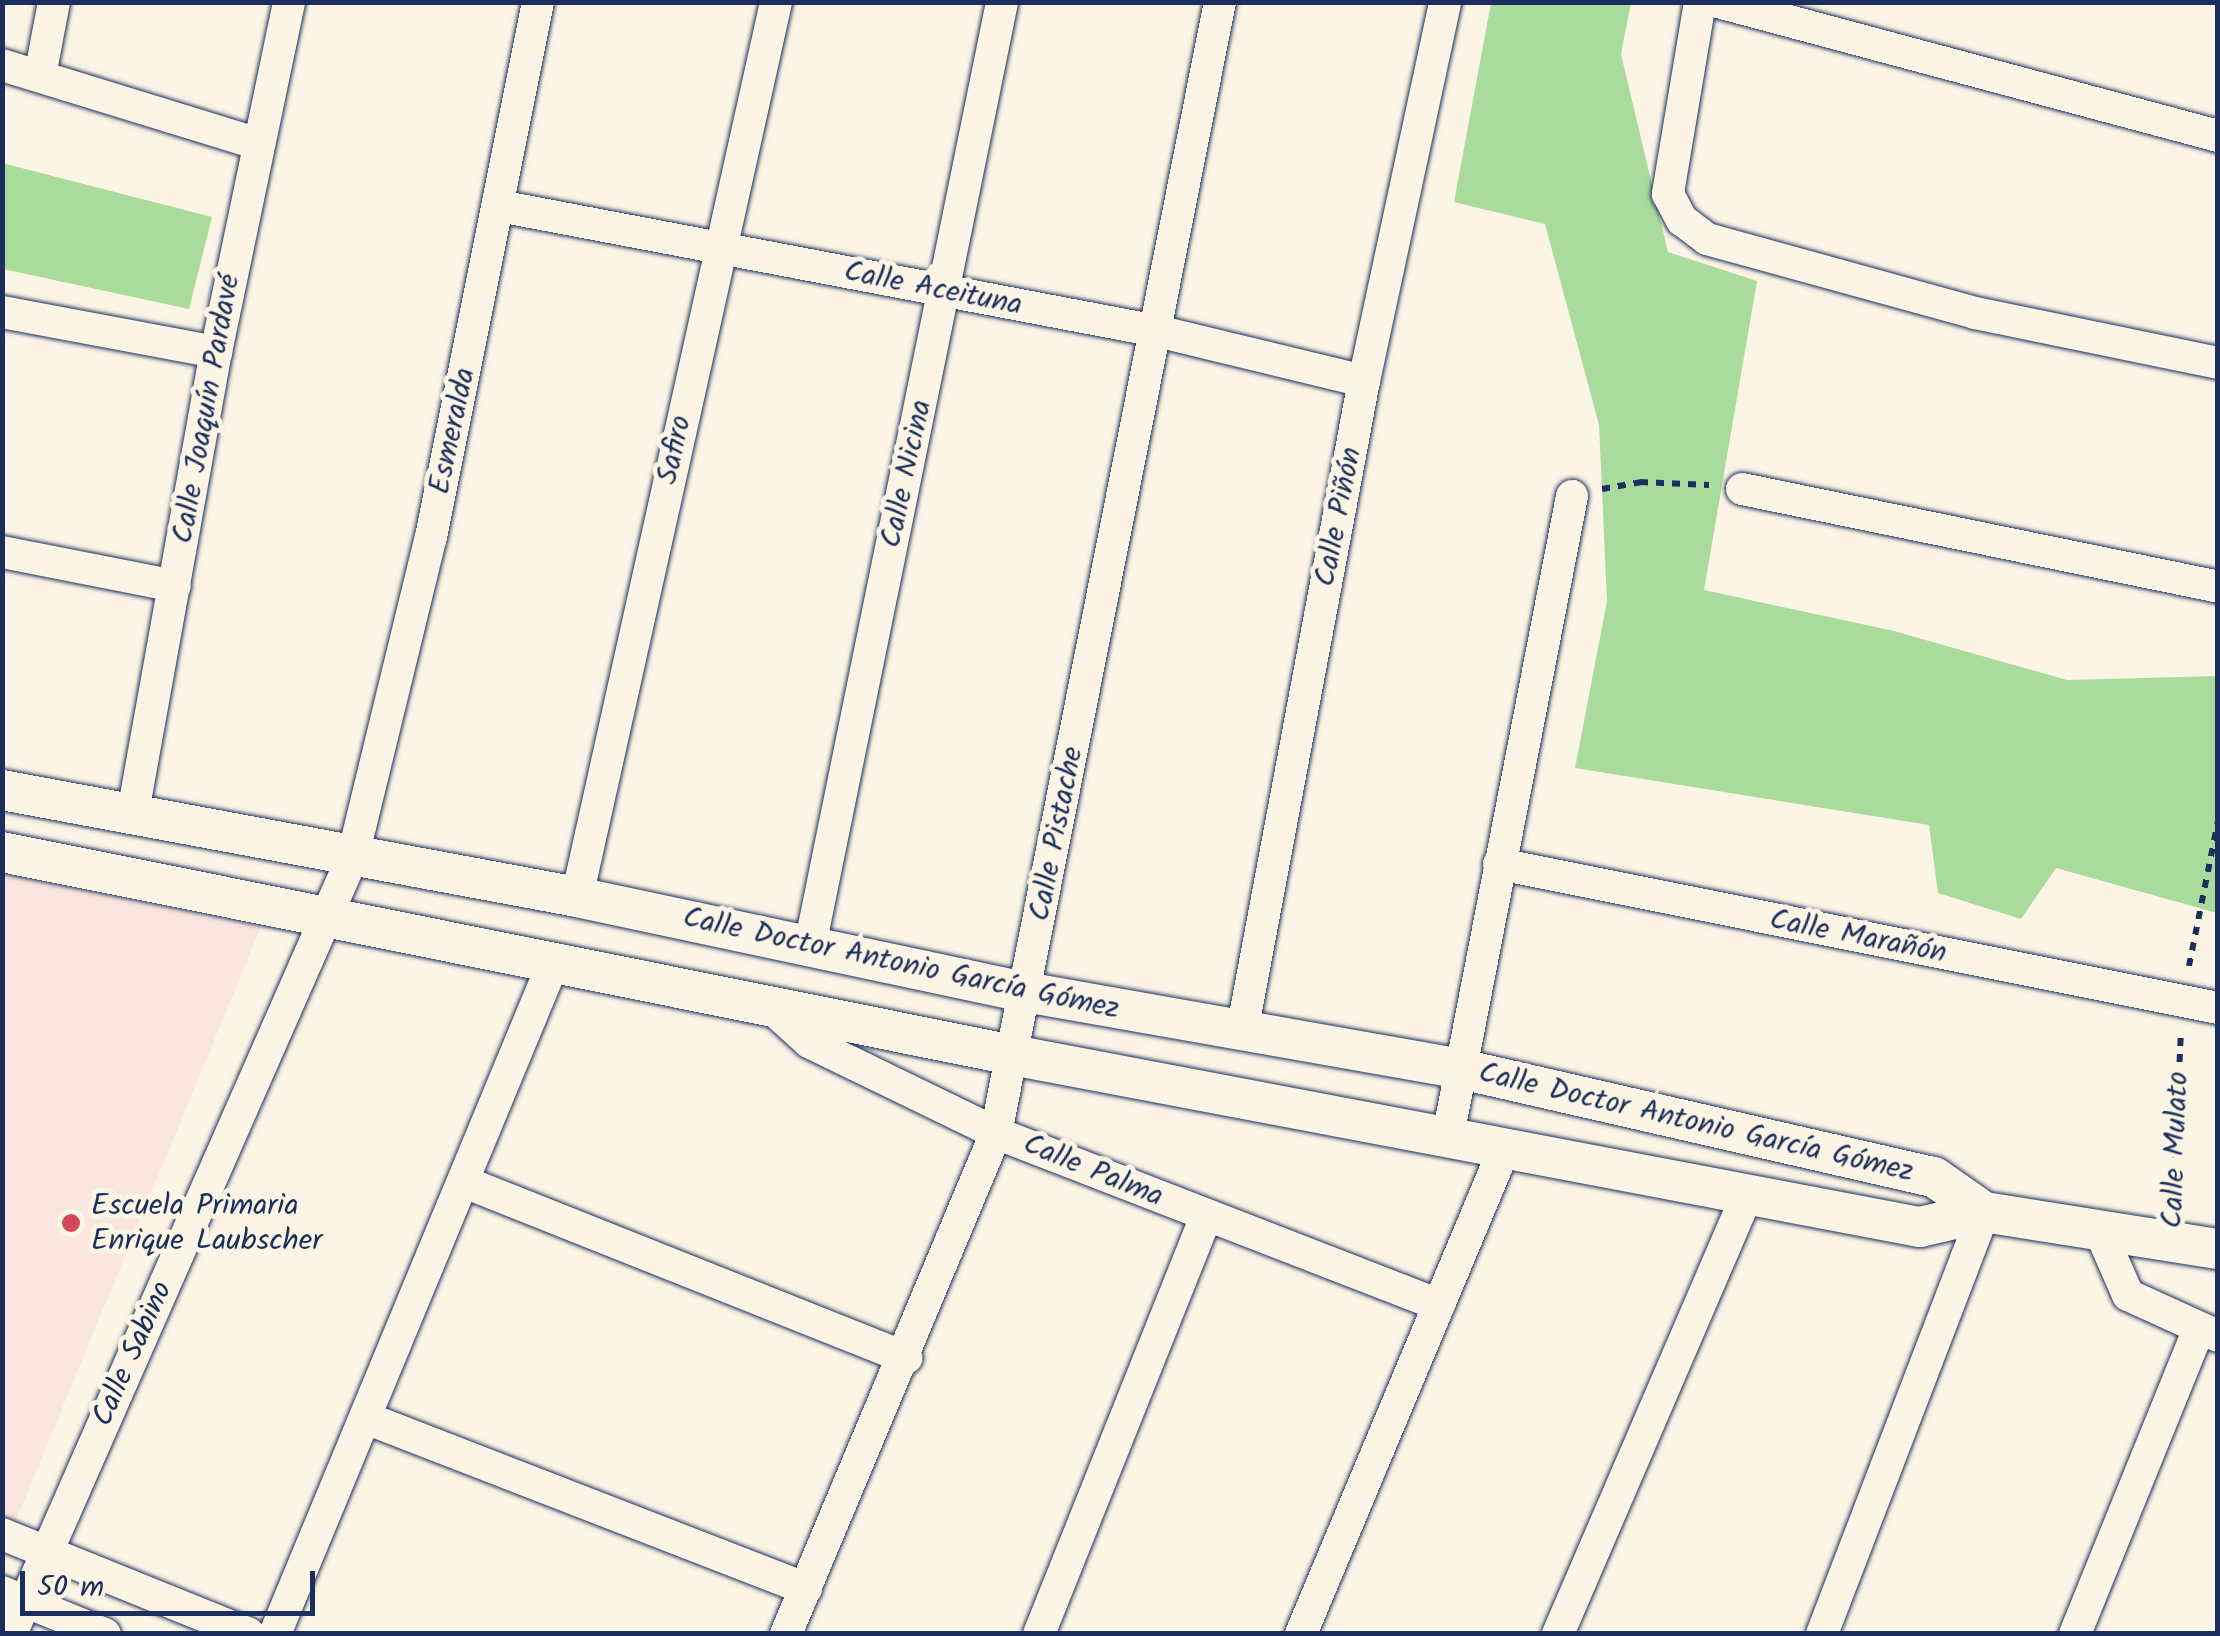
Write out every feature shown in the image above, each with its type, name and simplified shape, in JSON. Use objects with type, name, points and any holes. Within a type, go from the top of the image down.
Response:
[{"type":"street","points":[[40,76],[54,2]]},
{"type":"street","name":"Calle Joaquín Pardavé","points":[[132,818],[216,352],[289,2]]},
{"type":"street","name":"Esmeralda","points":[[353,856],[430,536],[500,206],[538,2]]},
{"type":"street","name":"Safiro","points":[[577,897],[776,2]]},
{"type":"street","name":"Calle Nicina","points":[[810,946],[1002,2]]},
{"type":"street","name":"Calle Pistache","points":[[786,1634],[906,1358],[996,1132],[1158,332],[1220,2]]},
{"type":"street","name":"Calle Piñón","points":[[1242,1032],[1364,382],[1444,2]]},
{"type":"street","points":[[1700,2],[1668,194],[1682,220],[1707,239],[1785,265],[2218,364]]},
{"type":"street","points":[[1718,2],[2218,136]]},
{"type":"street","points":[[2,65],[258,144]]},
{"type":"street","name":"Calle Aceituna","points":[[500,206],[1158,332],[1364,382]]},
{"type":"street","points":[[2,312],[216,352]]},
{"type":"street","points":[[1742,489],[2218,587]]},
{"type":"street","points":[[1448,1136],[1572,496]]},
{"type":"street","points":[[2,552],[175,586]]},
{"type":"street","name":"Calle Doctor Antonio García Gómez","points":[[2,790],[132,818],[577,897],[1025,992],[1461,1070],[1934,1177],[1984,1212]]},
{"type":"street","name":"Calle Doctor Antonio García Gómez","points":[[2,852],[330,914],[1012,1055],[1920,1227],[1984,1212]]},
{"type":"street","name":"Calle Sabino","points":[[11,1634],[14,1596],[46,1551],[353,856]]},
{"type":"street","name":"Calle Marañón","points":[[1499,864],[2218,1008]]},
{"type":"street","points":[[275,1634],[467,1183],[554,961]]},
{"type":"street","name":"Calle Palma","points":[[765,1002],[809,1042],[996,1132],[1439,1305]]},
{"type":"street","points":[[1301,1634],[1505,1148]]},
{"type":"street","points":[[467,1183],[906,1358]]},
{"type":"street","points":[[1558,1634],[1747,1195]]},
{"type":"street","points":[[1822,1634],[1984,1212],[2218,1249]]},
{"type":"street","points":[[1039,1634],[1206,1217]]},
{"type":"street","points":[[2074,1634],[2208,1332],[2128,1295],[2100,1231]]},
{"type":"street","points":[[366,1418],[806,1589]]},
{"type":"street","points":[[2,1534],[249,1634]]},
{"type":"street","points":[[14,1596],[104,1634]]},
{"type":"path","points":[[1572,496],[1640,482],[1742,489]]},
{"type":"path","name":"Calle Mulato","points":[[2171,1239],[2183,1003],[2218,821]]},
{"type":"shaded area","name":"Escuela Primaria Enrique Laubscher","points":[[2,874],[261,927],[14,1525],[2,1520]]},
{"type":"green space","points":[[1491,3],[1631,3],[1621,54],[1668,252],[1757,281],[1704,590],[1894,631],[2067,680],[2217,676],[2217,913],[2056,868],[2021,919],[1938,893],[1929,825],[1575,768],[1607,601],[1599,425],[1545,224],[1454,202]]},
{"type":"green space","points":[[2,163],[212,217],[189,309],[3,269]]},
{"type":"place","name":"Escuela Primaria Enrique Laubscher","points":[[71,1223]]}]
